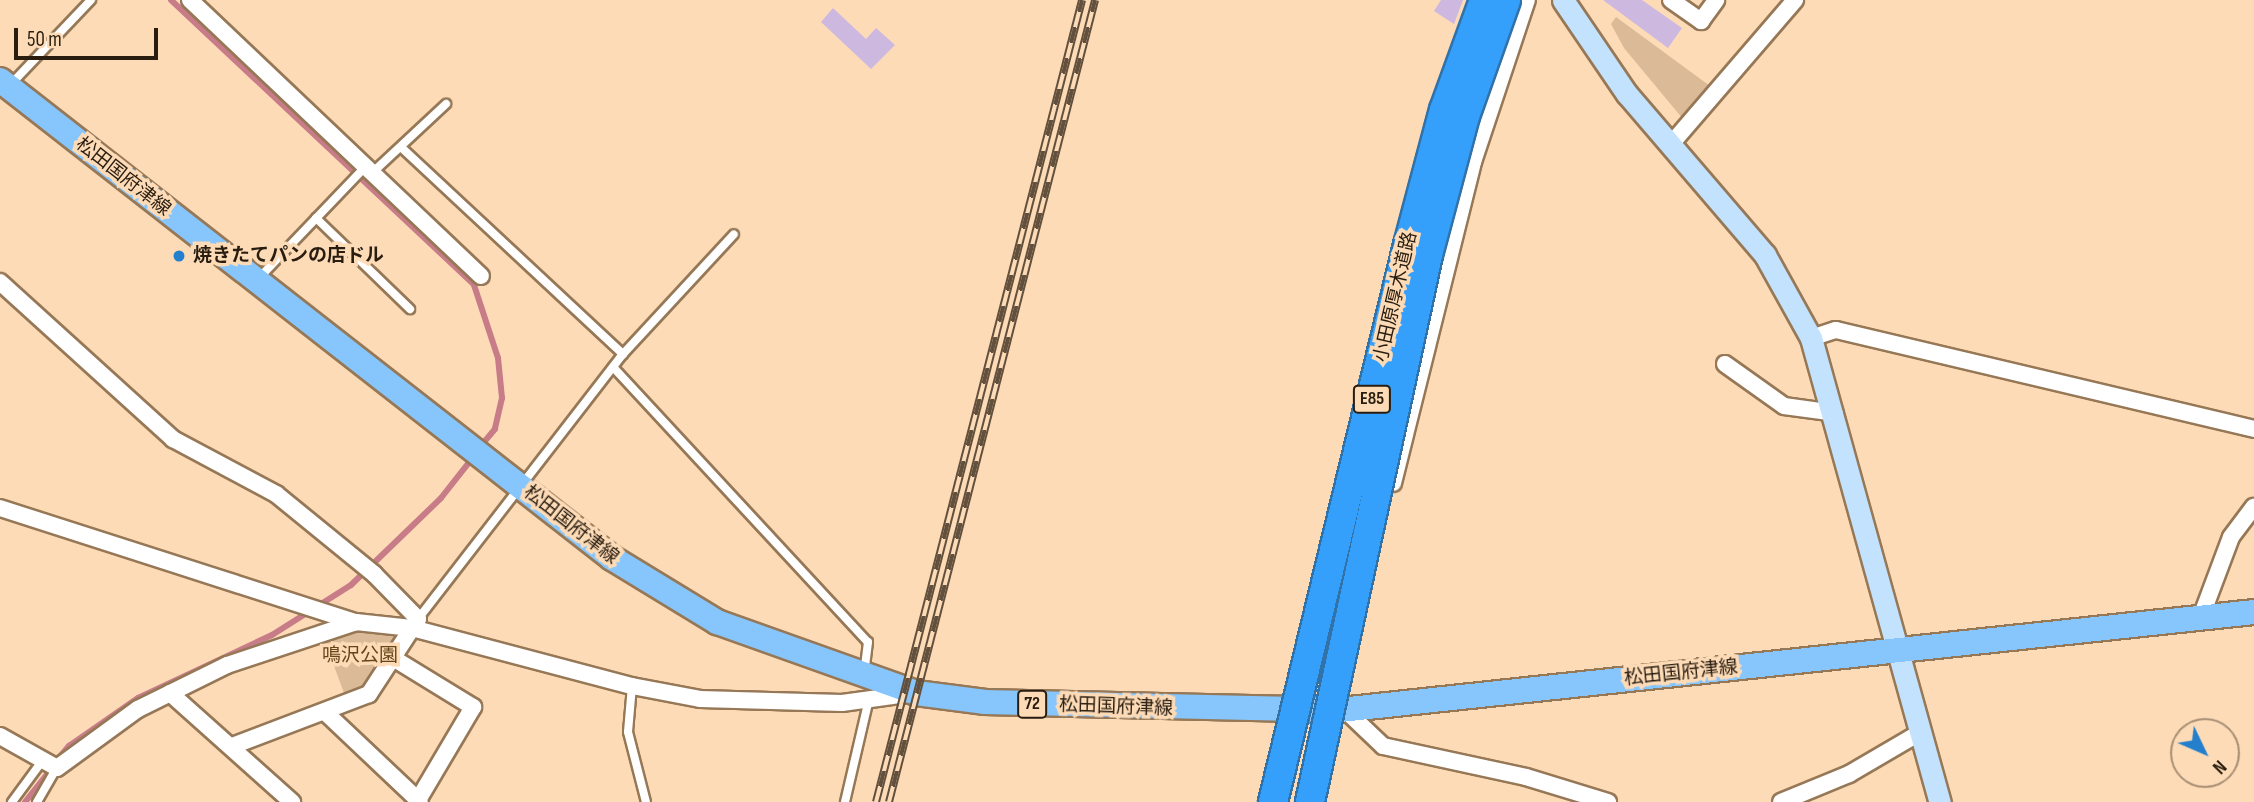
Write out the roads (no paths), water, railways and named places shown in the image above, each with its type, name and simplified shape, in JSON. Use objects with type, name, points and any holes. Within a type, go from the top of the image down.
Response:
[{"type":"highway","name":"小田原厚木道路","points":[[1273,802],[1411,233],[1444,110],[1483,0]]},
{"type":"highway","name":"小田原厚木道路","points":[[1310,802],[1428,255],[1465,116],[1506,0]]},
{"type":"main road","name":"松田国府津線","points":[[4,83],[612,558],[717,622],[916,693],[985,702],[1340,710],[2254,612]]},
{"type":"street","points":[[190,0],[481,276]]},
{"type":"street","points":[[1527,0],[1447,257],[1340,710],[1383,746],[1526,777],[1608,802]]},
{"type":"street","points":[[1563,0],[1606,67],[1765,255],[1811,338],[1835,413],[1940,802]]},
{"type":"street","points":[[1671,0],[1702,21],[1716,0]]},
{"type":"street","points":[[1672,143],[1795,0]]},
{"type":"street","points":[[0,282],[173,439],[276,495],[374,574],[415,624]]},
{"type":"street","points":[[1811,338],[1836,330],[2254,429]]},
{"type":"street","points":[[1725,364],[1784,406],[1835,413]]},
{"type":"street","points":[[0,508],[356,622],[415,624],[632,686],[700,699],[842,703],[916,693]]},
{"type":"street","points":[[2201,617],[2231,537],[2254,508]]},
{"type":"street","points":[[0,736],[50,764],[170,693],[227,665],[356,622]]},
{"type":"street","points":[[232,747],[327,713],[369,694],[415,624]]},
{"type":"street","points":[[327,713],[419,801],[473,707],[393,658]]},
{"type":"street","points":[[170,693],[292,802]]},
{"type":"street","points":[[1781,802],[1849,774],[1921,732]]},
{"type":"lane","points":[[4,83],[88,1]]},
{"type":"lane","points":[[256,282],[316,218],[369,169],[403,149],[446,104]]},
{"type":"lane","points":[[403,149],[623,354]]},
{"type":"lane","points":[[316,218],[410,309]]},
{"type":"lane","points":[[415,624],[623,354],[734,234]]},
{"type":"lane","points":[[613,367],[868,642],[864,674]]},
{"type":"lane","points":[[632,686],[628,732],[646,802]]},
{"type":"lane","points":[[845,802],[869,699]]},
{"type":"lane","points":[[12,802],[50,764]]},
{"type":"lane","points":[[37,802],[50,764]]},
{"type":"waterway","points":[[171,0],[474,285],[498,358],[502,398],[495,429],[480,447]]},
{"type":"waterway","points":[[58,759],[69,746],[138,698],[272,635],[351,585],[441,498],[474,456]]},
{"type":"waterway","points":[[25,802],[52,768]]},
{"type":"railway","points":[[876,802],[1082,0]]},
{"type":"railway","points":[[889,802],[1095,0]]},
{"type":"place","name":"焼きたてパンの店ドル","points":[[179,256]]},
{"type":"park label","name":"鳴沢公園","points":[[360,656]]}]
